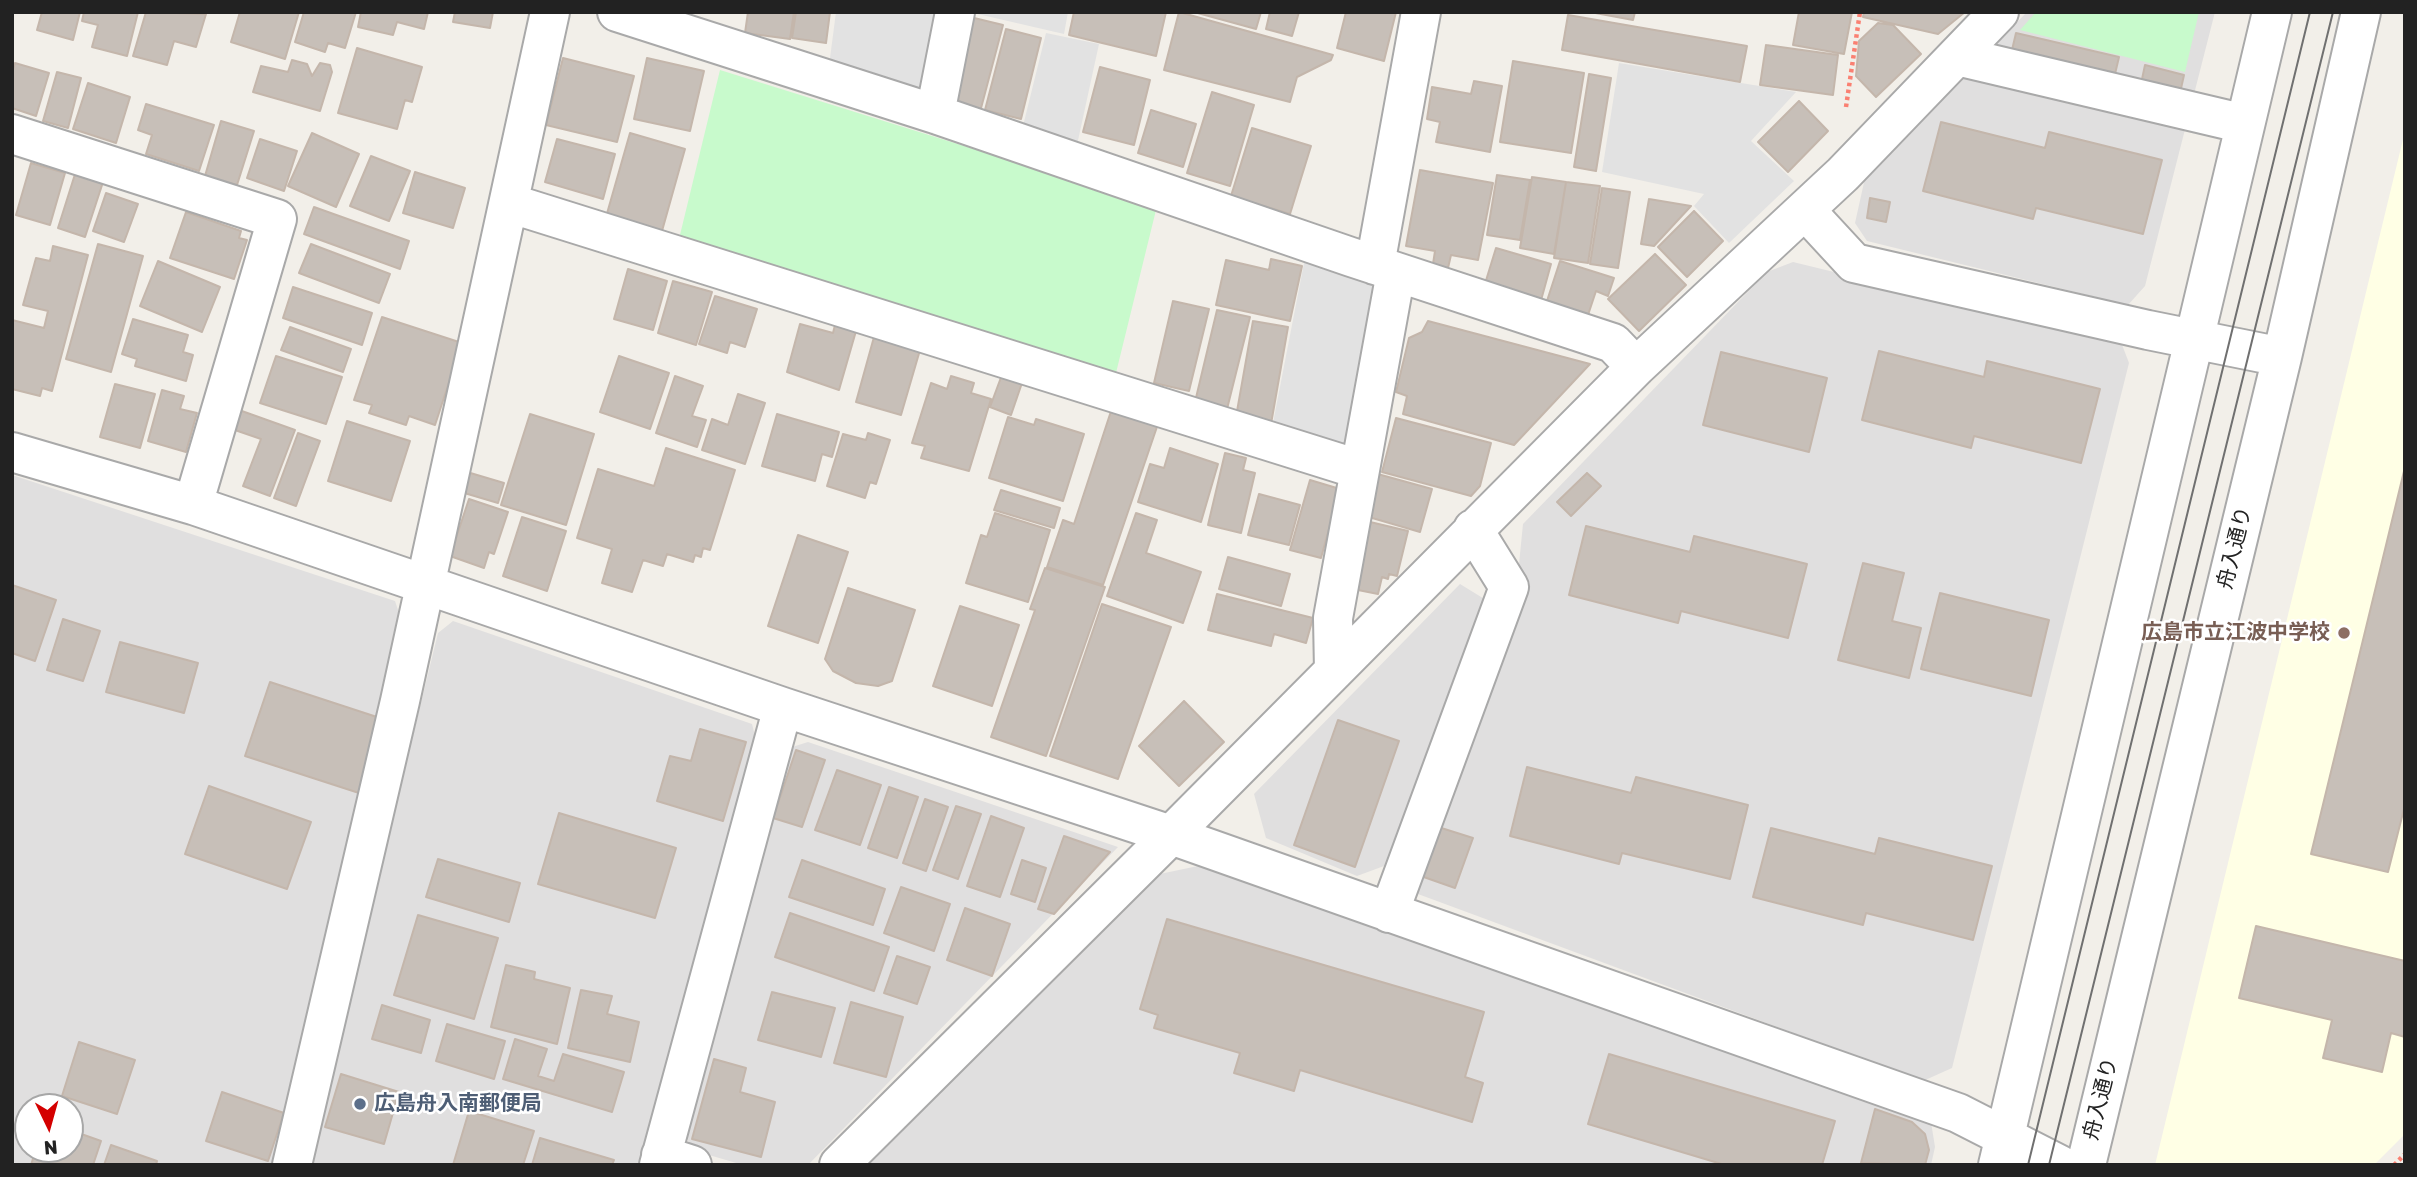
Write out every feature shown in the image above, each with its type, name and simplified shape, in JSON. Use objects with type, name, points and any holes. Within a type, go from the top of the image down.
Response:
[{"type":"street","points":[[292,1165],[426,585],[550,12]]},
{"type":"street","points":[[617,12],[935,114],[1385,269],[1613,343],[1636,367]]},
{"type":"street","points":[[935,114],[956,12]]},
{"type":"street","points":[[1334,671],[1333,618],[1358,469],[1421,12]]},
{"type":"street","points":[[839,1165],[1636,367],[1843,174],[1999,12]]},
{"type":"street","points":[[2001,1151],[2272,12]]},
{"type":"street","name":"舟入通り","points":[[2086,1165],[2282,357],[2361,12]]},
{"type":"street","points":[[1957,56],[2245,124]]},
{"type":"street","points":[[12,134],[277,219],[193,505]]},
{"type":"street","points":[[509,203],[1358,469]]},
{"type":"street","points":[[1805,210],[1854,263],[2148,330],[2194,337],[2282,357]]},
{"type":"street","points":[[12,452],[193,505],[783,707],[1171,835],[1958,1113],[2001,1151],[2060,1165]]},
{"type":"street","points":[[1389,912],[1509,587],[1473,529]]},
{"type":"street","points":[[671,1162],[783,707]]},
{"type":"path","points":[[1843,174],[1846,103],[1860,12]]},
{"type":"path","points":[[2394,1165],[2405,1154]]},
{"type":"shaded area","points":[[836,12],[945,12],[926,99],[829,66]]},
{"type":"shaded area","points":[[969,12],[1068,12],[1064,34]]},
{"type":"shaded area","points":[[2027,12],[2215,12],[2145,286],[2128,305],[1867,241],[1855,223],[1865,178]]},
{"type":"shaded area","points":[[1046,33],[1099,44],[1077,145],[1022,130]]},
{"type":"shaded area","points":[[1619,63],[1796,92],[1751,141],[1794,181],[1729,243],[1694,206],[1704,194],[1602,172]]},
{"type":"shaded area","name":"広島市立江波中学校","points":[[2405,131],[2405,1134],[2374,1165],[2155,1165]]},
{"type":"shaded area","points":[[1305,258],[1381,283],[1350,450],[1272,428]]},
{"type":"shaded area","points":[[1793,262],[2121,342],[2129,363],[1952,1068],[1923,1081],[1418,894],[1410,874],[1516,594],[1523,524],[1767,272]]},
{"type":"shaded area","points":[[12,475],[395,601],[405,631],[280,1165],[12,1165]]},
{"type":"shaded area","points":[[1460,584],[1486,600],[1384,866],[1357,876],[1266,838],[1254,794]]},
{"type":"shaded area","points":[[453,621],[752,724],[758,748],[640,1165],[308,1165],[438,633]]},
{"type":"shaded area","points":[[808,742],[1118,847],[808,1165],[743,1165],[692,1150],[683,1128],[789,748]]},
{"type":"shaded area","points":[[1198,866],[1931,1122],[1935,1147],[1931,1165],[864,1165],[1155,875]]},
{"type":"green space","points":[[2036,12],[2199,12],[2185,72],[2020,30]]},
{"type":"green space","points":[[720,70],[1157,206],[1115,377],[679,239]]},
{"type":"building","points":[[42,12],[80,12],[73,40],[37,30]]},
{"type":"building","points":[[84,12],[138,12],[127,56],[92,47],[98,25],[82,21]]},
{"type":"building","points":[[146,12],[206,14],[196,47],[174,41],[167,65],[133,56]]},
{"type":"building","points":[[240,12],[299,12],[285,59],[231,42]]},
{"type":"building","points":[[304,12],[356,12],[345,48],[328,43],[325,52],[295,42]]},
{"type":"building","points":[[361,12],[428,12],[424,29],[397,22],[393,35],[358,27]]},
{"type":"building","points":[[455,12],[493,12],[490,28],[453,22]]},
{"type":"building","points":[[748,12],[794,12],[790,39],[745,33]]},
{"type":"building","points":[[796,12],[830,12],[826,43],[792,38]]},
{"type":"building","points":[[1074,12],[1166,12],[1156,56],[1069,35]]},
{"type":"building","points":[[1179,12],[1333,55],[1331,60],[1297,77],[1290,102],[1164,70]]},
{"type":"building","points":[[1194,12],[1261,12],[1256,29]]},
{"type":"building","points":[[1270,12],[1299,12],[1292,36],[1266,29]]},
{"type":"building","points":[[1346,12],[1396,12],[1384,61],[1337,48]]},
{"type":"building","points":[[1590,12],[1635,12],[1633,20]]},
{"type":"building","points":[[1799,12],[1852,12],[1844,54],[1793,45]]},
{"type":"building","points":[[1864,12],[1965,12],[1938,34],[1863,17]]},
{"type":"building","points":[[1568,15],[1747,46],[1740,82],[1562,50]]},
{"type":"building","points":[[970,17],[1003,25],[980,112],[948,104]]},
{"type":"building","points":[[1878,23],[1893,25],[1921,54],[1876,97],[1856,76],[1859,41]]},
{"type":"building","points":[[1006,29],[1041,38],[1021,119],[985,110]]},
{"type":"building","points":[[2016,33],[2119,57],[2115,74],[2012,50]]},
{"type":"building","points":[[1766,45],[1838,55],[1833,95],[1760,85]]},
{"type":"building","points":[[357,48],[422,67],[412,102],[405,100],[397,129],[338,113]]},
{"type":"building","points":[[563,58],[634,76],[617,142],[546,125]]},
{"type":"building","points":[[647,58],[704,71],[690,131],[634,119]]},
{"type":"building","points":[[292,60],[307,64],[312,76],[320,63],[330,65],[332,72],[320,111],[253,92],[261,66],[288,72]]},
{"type":"building","points":[[1513,61],[1584,73],[1571,153],[1500,142]]},
{"type":"building","points":[[15,63],[49,73],[36,116],[12,108],[12,73]]},
{"type":"building","points":[[2145,65],[2184,75],[2180,93],[2141,84]]},
{"type":"building","points":[[1100,67],[1150,80],[1134,145],[1083,132]]},
{"type":"building","points":[[57,72],[81,78],[68,128],[43,121]]},
{"type":"building","points":[[1589,74],[1611,78],[1596,171],[1574,167]]},
{"type":"building","points":[[1474,81],[1502,86],[1490,152],[1436,142],[1440,122],[1427,119],[1432,87],[1471,94]]},
{"type":"building","points":[[88,83],[130,97],[116,143],[73,129]]},
{"type":"building","points":[[1212,92],[1254,105],[1230,186],[1187,173]]},
{"type":"building","points":[[1799,101],[1828,131],[1788,172],[1758,142]]},
{"type":"building","points":[[146,104],[214,125],[199,171],[146,154],[152,135],[138,130]]},
{"type":"building","points":[[1151,110],[1196,124],[1183,167],[1138,153]]},
{"type":"building","points":[[221,121],[254,131],[237,185],[205,176]]},
{"type":"building","points":[[1941,122],[2045,148],[2049,132],[2162,160],[2143,234],[2036,208],[2033,219],[1923,191]]},
{"type":"building","points":[[1252,128],[1311,146],[1290,214],[1231,196]]},
{"type":"building","points":[[312,133],[359,154],[336,207],[288,186]]},
{"type":"building","points":[[630,133],[685,149],[662,231],[606,217]]},
{"type":"building","points":[[260,139],[297,151],[284,191],[247,178]]},
{"type":"building","points":[[557,139],[615,154],[603,199],[545,182]]},
{"type":"building","points":[[371,156],[410,171],[389,221],[350,206]]},
{"type":"building","points":[[31,163],[65,173],[50,225],[16,215]]},
{"type":"building","points":[[1420,170],[1493,183],[1478,260],[1451,255],[1448,268],[1433,264],[1435,251],[1406,246]]},
{"type":"building","points":[[76,171],[104,179],[85,237],[58,228]]},
{"type":"building","points":[[415,172],[465,188],[453,228],[403,213]]},
{"type":"building","points":[[1497,175],[1530,180],[1520,240],[1487,235]]},
{"type":"building","points":[[1532,177],[1566,182],[1554,254],[1520,248]]},
{"type":"building","points":[[1566,182],[1600,186],[1588,263],[1554,258]]},
{"type":"building","points":[[1602,188],[1630,192],[1618,268],[1590,264]]},
{"type":"building","points":[[106,193],[138,204],[124,242],[93,231]]},
{"type":"building","points":[[1870,198],[1890,202],[1886,222],[1867,218]]},
{"type":"building","points":[[1649,199],[1691,206],[1654,246],[1641,244]]},
{"type":"building","points":[[314,207],[409,241],[400,269],[304,234]]},
{"type":"building","points":[[1694,211],[1723,241],[1687,277],[1658,247]]},
{"type":"building","points":[[186,212],[241,231],[239,238],[247,240],[234,279],[170,258]]},
{"type":"building","points":[[98,244],[143,256],[111,372],[66,359]]},
{"type":"building","points":[[311,244],[390,274],[379,303],[299,273]]},
{"type":"building","points":[[53,246],[88,255],[52,391],[42,388],[40,396],[12,389],[12,320],[44,328],[48,311],[23,305],[36,258],[50,261]]},
{"type":"building","points":[[1496,248],[1551,264],[1540,304],[1484,287]]},
{"type":"building","points":[[1655,254],[1686,285],[1639,331],[1608,299]]},
{"type":"building","points":[[1271,259],[1302,266],[1290,321],[1216,305],[1226,260],[1269,270]]},
{"type":"building","points":[[158,261],[220,287],[202,332],[140,306]]},
{"type":"building","points":[[1560,261],[1614,278],[1608,296],[1596,291],[1587,318],[1546,304]]},
{"type":"building","points":[[628,269],[667,281],[653,330],[614,319]]},
{"type":"building","points":[[673,281],[712,292],[696,345],[658,333]]},
{"type":"building","points":[[293,287],[372,313],[362,345],[283,318]]},
{"type":"building","points":[[715,296],[757,309],[745,347],[730,342],[727,353],[699,344]]},
{"type":"building","points":[[1173,301],[1209,309],[1189,391],[1154,383]]},
{"type":"building","points":[[1217,310],[1250,317],[1227,409],[1195,402]]},
{"type":"building","points":[[382,317],[462,343],[435,425],[409,416],[406,425],[369,413],[372,405],[354,400]]},
{"type":"building","points":[[133,319],[188,335],[183,352],[193,355],[186,381],[135,366],[137,359],[122,354]]},
{"type":"building","points":[[1253,321],[1288,327],[1271,424],[1236,417]]},
{"type":"building","points":[[1428,321],[1590,364],[1514,445],[1403,414],[1407,396],[1396,392],[1409,338],[1422,332]]},
{"type":"building","points":[[800,324],[833,333],[835,325],[856,331],[839,390],[787,372]]},
{"type":"building","points":[[290,327],[351,349],[343,372],[281,350]]},
{"type":"building","points":[[874,337],[920,350],[901,415],[856,402]]},
{"type":"building","points":[[1879,351],[1984,377],[1987,361],[2100,389],[2081,463],[1974,436],[1971,448],[1862,420]]},
{"type":"building","points":[[1721,352],[1827,378],[1809,452],[1703,425]]},
{"type":"building","points":[[276,356],[342,377],[326,424],[260,403]]},
{"type":"building","points":[[619,356],[669,373],[650,429],[600,412]]},
{"type":"building","points":[[1003,372],[1023,380],[1011,415],[990,407]]},
{"type":"building","points":[[675,376],[703,386],[692,416],[706,420],[697,447],[656,433]]},
{"type":"building","points":[[951,376],[974,383],[971,393],[991,399],[969,471],[921,458],[925,446],[912,443],[931,383],[947,389]]},
{"type":"building","points":[[115,384],[155,394],[140,448],[100,437]]},
{"type":"building","points":[[162,390],[184,396],[180,409],[197,413],[186,452],[148,441]]},
{"type":"building","points":[[738,394],[765,403],[745,464],[702,450],[712,419],[728,425]]},
{"type":"building","points":[[1114,402],[1160,418],[1103,585],[1047,567],[1063,520],[1074,524]]},
{"type":"building","points":[[239,410],[295,430],[270,496],[243,486],[261,439],[232,429]]},
{"type":"building","points":[[530,414],[594,434],[566,525],[501,505]]},
{"type":"building","points":[[777,414],[839,432],[832,457],[822,454],[815,481],[762,466]]},
{"type":"building","points":[[1008,417],[1034,425],[1036,419],[1084,434],[1063,501],[989,478]]},
{"type":"building","points":[[1396,418],[1491,443],[1480,486],[1471,496],[1382,472]]},
{"type":"building","points":[[347,421],[410,441],[391,501],[328,481]]},
{"type":"building","points":[[298,433],[320,441],[296,506],[274,498]]},
{"type":"building","points":[[868,433],[890,440],[876,484],[870,482],[865,498],[827,486],[843,434],[866,440]]},
{"type":"building","points":[[666,448],[735,470],[710,550],[703,548],[701,557],[695,555],[693,562],[667,554],[663,566],[643,560],[632,592],[602,583],[612,549],[577,538],[598,469],[654,486]]},
{"type":"building","points":[[1170,448],[1218,464],[1201,522],[1138,502],[1150,464],[1164,468]]},
{"type":"building","points":[[1225,453],[1246,458],[1243,470],[1255,473],[1241,533],[1208,525]]},
{"type":"building","points":[[2405,467],[2405,805],[2388,872],[2311,854]]},
{"type":"building","points":[[467,472],[504,483],[498,503],[461,492]]},
{"type":"building","points":[[1374,473],[1432,489],[1420,532],[1362,515]]},
{"type":"building","points":[[1587,473],[1601,486],[1571,516],[1557,502]]},
{"type":"building","points":[[1310,480],[1340,489],[1321,558],[1290,550]]},
{"type":"building","points":[[1001,490],[1060,508],[1054,528],[994,510]]},
{"type":"building","points":[[1259,494],[1300,505],[1289,545],[1248,535]]},
{"type":"building","points":[[469,499],[508,512],[494,554],[489,552],[484,568],[450,556]]},
{"type":"building","points":[[995,513],[1050,530],[1028,602],[966,583],[981,535],[987,537]]},
{"type":"building","points":[[1136,513],[1157,520],[1146,553],[1201,572],[1183,623],[1107,596]]},
{"type":"building","points":[[522,517],[566,531],[547,591],[503,576]]},
{"type":"building","points":[[1366,521],[1408,531],[1397,576],[1389,574],[1388,579],[1382,577],[1378,594],[1348,588]]},
{"type":"building","points":[[1586,526],[1690,552],[1694,536],[1807,564],[1788,638],[1681,611],[1678,623],[1569,595]]},
{"type":"building","points":[[798,535],[848,552],[818,643],[768,626]]},
{"type":"building","points":[[1228,557],[1290,574],[1281,606],[1219,589]]},
{"type":"building","points":[[1863,563],[1904,573],[1892,621],[1921,628],[1909,678],[1838,660]]},
{"type":"building","points":[[1045,568],[1105,587],[1046,756],[991,737],[1035,610],[1030,609]]},
{"type":"building","points":[[12,585],[56,600],[35,661],[12,653]]},
{"type":"building","points":[[848,588],[915,610],[892,681],[878,686],[856,683],[833,671],[825,659]]},
{"type":"building","points":[[1940,593],[2049,620],[2031,696],[1921,669]]},
{"type":"building","points":[[1217,594],[1313,618],[1306,643],[1274,634],[1271,646],[1208,630]]},
{"type":"building","points":[[1102,604],[1171,627],[1118,779],[1050,756]]},
{"type":"building","points":[[960,606],[1019,625],[992,706],[933,686]]},
{"type":"building","points":[[63,619],[100,631],[83,681],[47,670]]},
{"type":"building","points":[[120,642],[198,663],[184,713],[106,692]]},
{"type":"building","points":[[270,682],[383,719],[359,793],[245,756]]},
{"type":"building","points":[[1184,701],[1224,742],[1179,786],[1139,746]]},
{"type":"building","points":[[1338,720],[1399,741],[1355,867],[1294,845]]},
{"type":"building","points":[[700,729],[746,742],[723,821],[657,801],[670,756],[691,761]]},
{"type":"building","points":[[796,750],[825,760],[802,827],[773,818]]},
{"type":"building","points":[[1527,767],[1631,793],[1636,777],[1748,805],[1730,879],[1622,853],[1619,864],[1510,836]]},
{"type":"building","points":[[837,770],[881,785],[860,845],[815,830]]},
{"type":"building","points":[[209,786],[311,822],[287,889],[185,854]]},
{"type":"building","points":[[889,787],[918,797],[897,858],[868,848]]},
{"type":"building","points":[[925,799],[948,807],[926,871],[903,863]]},
{"type":"building","points":[[956,806],[981,814],[958,879],[933,870]]},
{"type":"building","points":[[559,813],[676,848],[655,918],[538,884]]},
{"type":"building","points":[[991,816],[1024,828],[1000,897],[967,886]]},
{"type":"building","points":[[1435,826],[1473,838],[1455,888],[1418,875]]},
{"type":"building","points":[[1771,828],[1875,854],[1879,838],[1992,866],[1973,940],[1866,913],[1863,925],[1753,897]]},
{"type":"building","points":[[1064,836],[1110,852],[1054,914],[1038,909]]},
{"type":"building","points":[[438,859],[520,883],[509,922],[426,897]]},
{"type":"building","points":[[802,860],[885,889],[873,925],[789,897]]},
{"type":"building","points":[[1022,860],[1046,868],[1035,902],[1011,894]]},
{"type":"building","points":[[901,887],[950,904],[934,951],[884,933]]},
{"type":"building","points":[[965,908],[1010,924],[992,976],[947,960]]},
{"type":"building","points":[[790,913],[889,947],[874,991],[775,957]]},
{"type":"building","points":[[418,915],[498,938],[474,1019],[394,995]]},
{"type":"building","points":[[1167,919],[1484,1012],[1465,1077],[1483,1083],[1472,1122],[1300,1070],[1294,1091],[1234,1073],[1240,1053],[1154,1028],[1158,1015],[1140,1009]]},
{"type":"building","points":[[2256,926],[2405,961],[2405,1037],[2391,1033],[2382,1072],[2323,1058],[2332,1020],[2239,998]]},
{"type":"building","points":[[897,956],[930,967],[917,1004],[884,993]]},
{"type":"building","points":[[506,965],[535,972],[534,979],[570,988],[557,1044],[491,1027]]},
{"type":"building","points":[[581,990],[612,996],[607,1014],[639,1022],[630,1062],[568,1048]]},
{"type":"building","points":[[772,992],[835,1008],[821,1057],[758,1040]]},
{"type":"building","points":[[851,1002],[903,1017],[886,1077],[834,1063]]},
{"type":"building","points":[[382,1005],[430,1020],[421,1053],[372,1039]]},
{"type":"building","points":[[447,1024],[505,1041],[494,1079],[436,1061]]},
{"type":"building","points":[[515,1039],[547,1049],[538,1076],[554,1081],[563,1054],[624,1072],[612,1112],[503,1079]]},
{"type":"building","points":[[79,1042],[135,1060],[117,1114],[84,1103],[84,1093],[63,1093]]},
{"type":"building","points":[[1609,1054],[1835,1121],[1822,1165],[1725,1165],[1588,1124]]},
{"type":"building","points":[[714,1059],[746,1068],[740,1092],[775,1102],[761,1157],[692,1139]]},
{"type":"building","points":[[341,1074],[399,1092],[384,1144],[325,1127]]},
{"type":"building","points":[[222,1092],[284,1113],[268,1161],[206,1141]]},
{"type":"building","points":[[1875,1109],[1912,1122],[1925,1134],[1929,1150],[1925,1165],[1861,1163]]},
{"type":"building","points":[[469,1111],[534,1131],[523,1165],[453,1165]]},
{"type":"building","points":[[84,1135],[101,1141],[93,1165],[31,1165],[84,1163]]},
{"type":"building","points":[[540,1138],[614,1160],[612,1165],[532,1165]]},
{"type":"building","points":[[111,1145],[157,1161],[156,1165],[104,1165]]},
{"type":"tram line","points":[[2028,1165],[2310,12]]},
{"type":"tram line","points":[[2049,1165],[2333,12]]},
{"type":"place","name":"広島市立江波中学校","points":[[2344,633]]},
{"type":"place","name":"広島舟入南郵便局","points":[[360,1104]]}]
